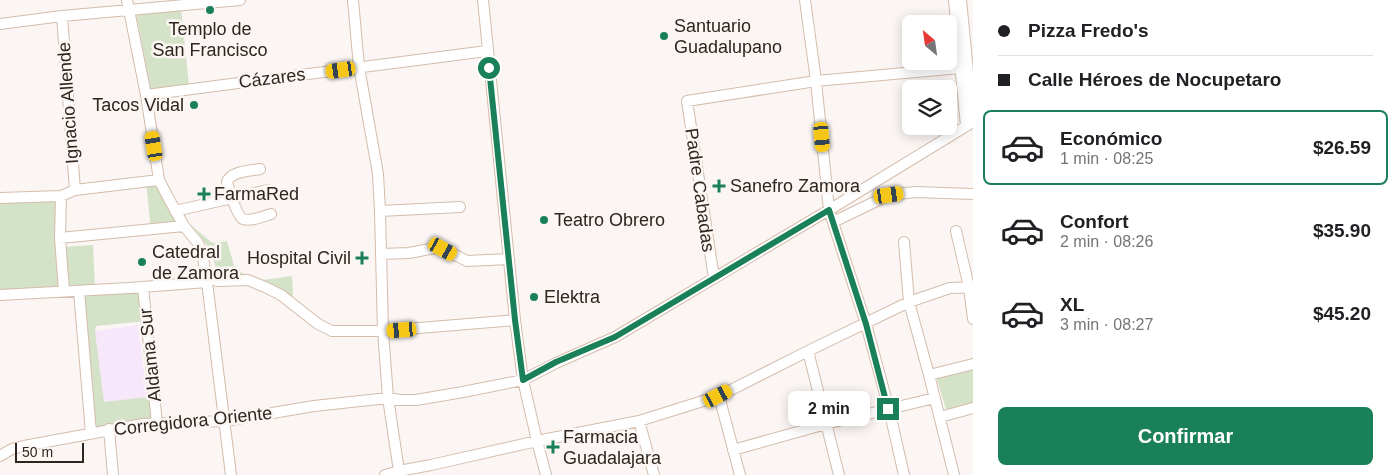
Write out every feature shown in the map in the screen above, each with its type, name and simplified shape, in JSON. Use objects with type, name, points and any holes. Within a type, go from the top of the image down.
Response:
[{"type":"street","points":[[0,24],[128,5],[240,0]]},
{"type":"street","points":[[353,0],[359,67],[378,174],[383,331],[388,398],[399,471]]},
{"type":"street","points":[[483,0],[515,320],[523,380],[546,475]]},
{"type":"street","points":[[805,0],[816,81],[829,210],[866,324],[904,475]]},
{"type":"street","points":[[954,0],[964,64]]},
{"type":"street","points":[[961,0],[964,64]]},
{"type":"street","points":[[128,5],[146,95],[159,180],[175,211],[198,243],[202,252],[231,475]]},
{"type":"street","name":"Ignacio Allende","points":[[62,16],[75,190]]},
{"type":"street","name":"Cázares","points":[[146,95],[488,51]]},
{"type":"street","points":[[816,81],[964,64]]},
{"type":"street","name":"Corregidora Oriente","points":[[0,456],[12,449],[24,446],[143,424],[225,421],[314,406],[388,398],[416,400],[523,380],[556,362],[615,337],[973,122],[964,64]]},
{"type":"street","name":"Padre Cabadas","points":[[714,278],[687,101],[816,81]]},
{"type":"street","points":[[260,169],[234,174],[229,177],[227,182],[240,217],[251,219],[271,214]]},
{"type":"street","points":[[0,198],[61,196],[75,190],[159,180]]},
{"type":"street","points":[[175,211],[268,190]]},
{"type":"street","points":[[833,222],[889,195],[915,192],[973,194]]},
{"type":"street","points":[[61,196],[60,238],[64,291]]},
{"type":"street","points":[[380,211],[460,207]]},
{"type":"street","points":[[60,238],[184,226]]},
{"type":"street","points":[[956,231],[971,287],[973,320]]},
{"type":"street","points":[[904,242],[909,302],[954,475]]},
{"type":"street","points":[[382,254],[409,253],[434,248],[443,249],[467,261],[509,259]]},
{"type":"street","points":[[0,295],[143,287],[206,278],[217,281],[248,280],[281,295],[318,324],[332,331],[383,331],[515,320]]},
{"type":"street","name":"Aldama Sur","points":[[143,287],[157,423]]},
{"type":"street","points":[[385,475],[399,471],[432,470],[537,441],[640,421],[718,396],[909,302],[950,288],[971,287]]},
{"type":"street","points":[[79,291],[91,433]]},
{"type":"street","points":[[808,351],[839,475]]},
{"type":"street","points":[[929,375],[973,364]]},
{"type":"street","points":[[718,396],[740,475]]},
{"type":"street","points":[[733,450],[826,424],[935,398]]},
{"type":"street","points":[[940,417],[973,408]]},
{"type":"street","points":[[640,421],[654,475]]},
{"type":"street","points":[[109,430],[112,475]]},
{"type":"shaded area","points":[[138,325],[147,397],[104,402],[95,331]]},
{"type":"green space","points":[[181,8],[189,86],[151,91],[136,13]]},
{"type":"green space","points":[[159,180],[184,226],[151,230],[146,181]]},
{"type":"green space","points":[[61,196],[63,247],[93,245],[95,287],[64,291],[0,294],[0,198]]},
{"type":"green space","points":[[191,225],[211,242],[227,241],[235,269],[253,279],[219,273],[208,247]]},
{"type":"green space","points":[[292,276],[293,297],[263,280]]},
{"type":"green space","points":[[143,290],[147,321],[96,326],[95,331],[104,402],[147,397],[155,399],[157,423],[91,429],[79,293]]},
{"type":"green space","points":[[973,369],[973,405],[947,412],[936,377]]},
{"type":"place","name":"Templo de San Francisco","points":[[210,10]]},
{"type":"place","name":"Santuario Guadalupano","points":[[664,36]]},
{"type":"place","name":"Tacos Vidal","points":[[194,105]]},
{"type":"place","name":"Sanefro Zamora","points":[[719,186]]},
{"type":"place","name":"FarmaRed","points":[[204,194]]},
{"type":"place","name":"Teatro Obrero","points":[[544,220]]},
{"type":"place","name":"Hospital Civil","points":[[362,258]]},
{"type":"place","name":"Catedral de Zamora","points":[[142,262]]},
{"type":"place","name":"Elektra","points":[[534,297]]},
{"type":"place","name":"Farmacia Guadalajara","points":[[553,447]]},
{"type":"route","points":[[489,68],[523,380],[556,362],[615,337],[829,210],[866,324],[888,409]]}]
